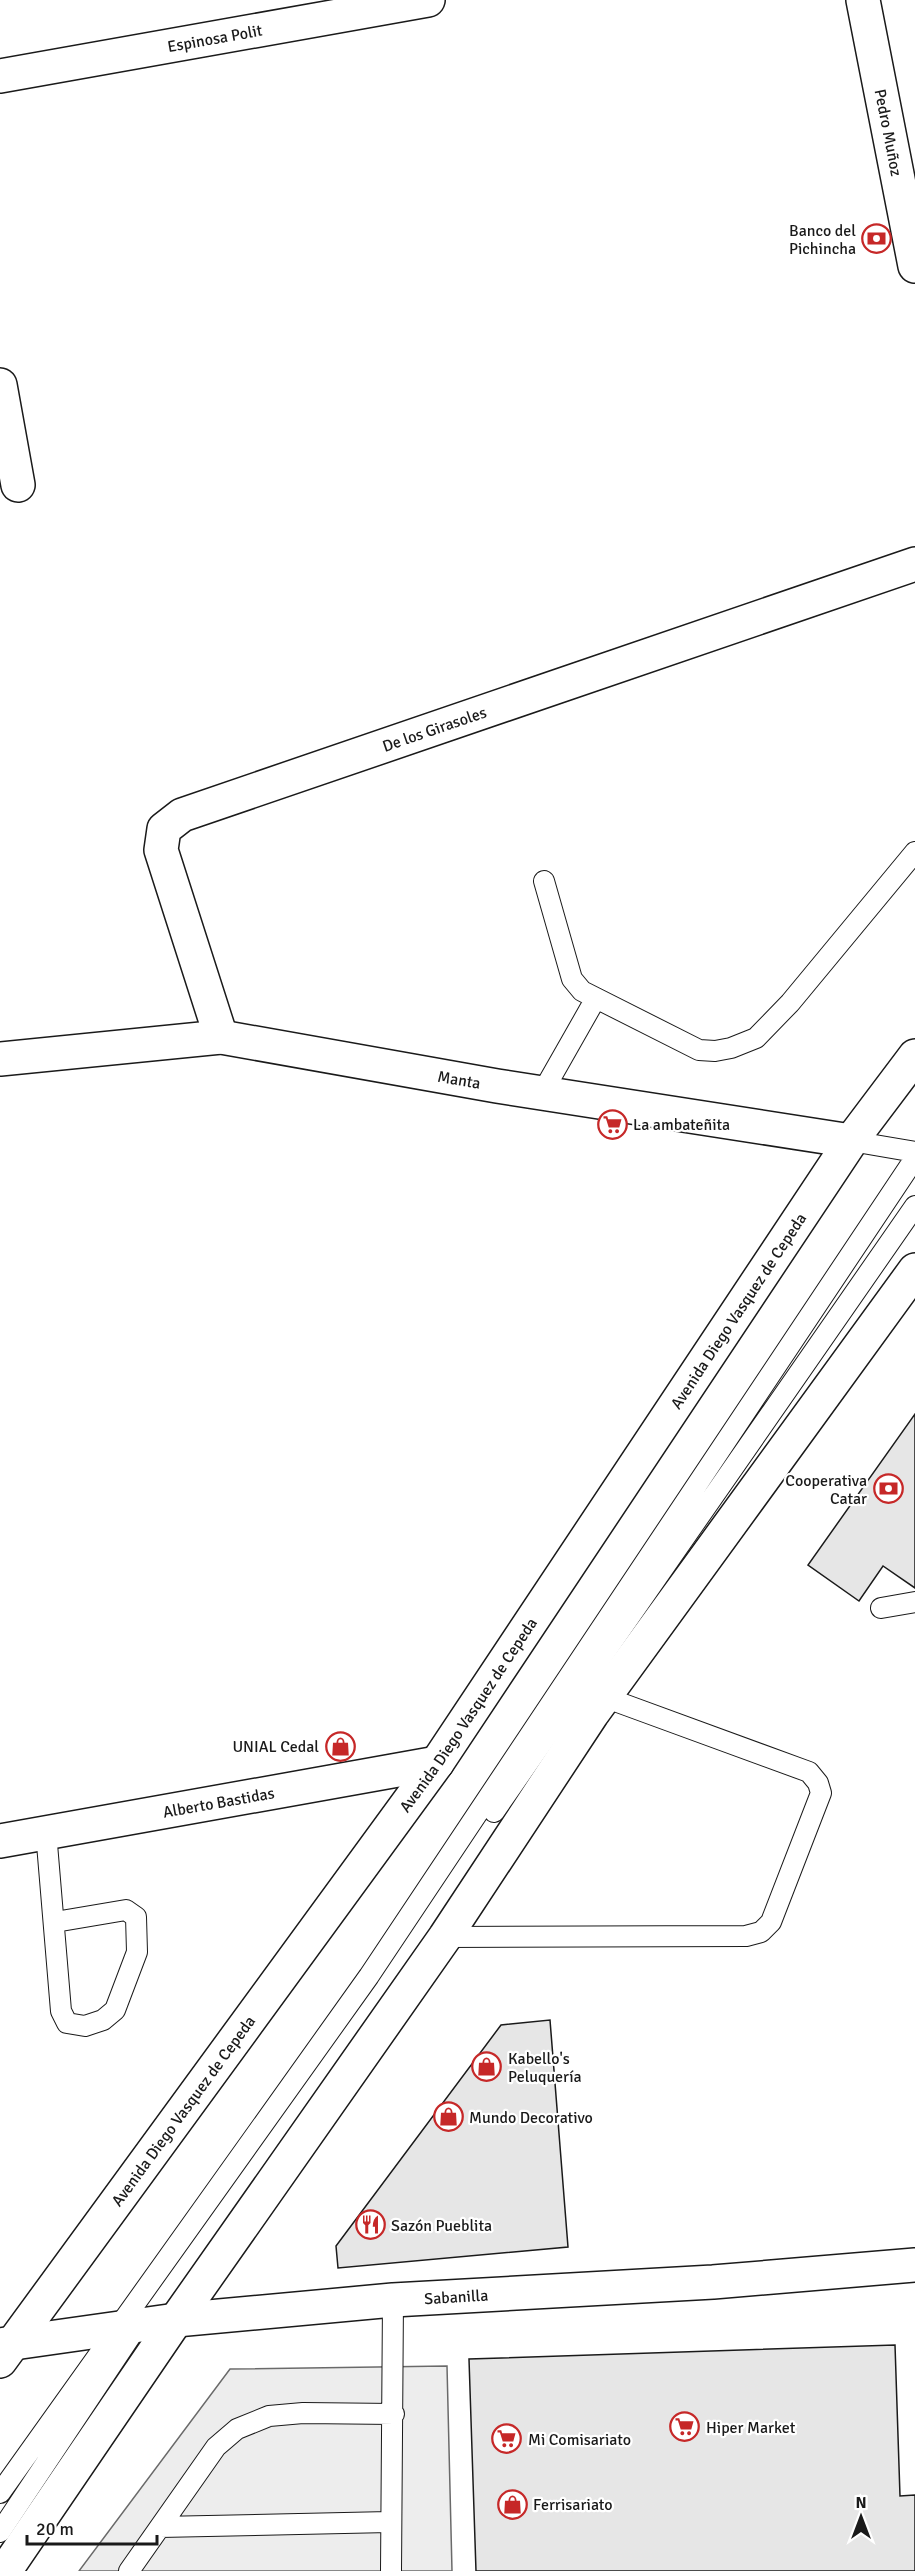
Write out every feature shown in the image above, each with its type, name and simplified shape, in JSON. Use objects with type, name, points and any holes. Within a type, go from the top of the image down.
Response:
[{"type":"street","name":"Espinosa Polit","points":[[0,76],[428,0]]},
{"type":"street","name":"Pedro Muñoz","points":[[863,0],[915,266]]},
{"type":"street","points":[[0,385],[18,484]]},
{"type":"street","name":"De los Girasoles","points":[[221,1037],[161,850],[164,829],[182,815],[915,564]]},
{"type":"street","name":"Manta","points":[[0,1059],[221,1037],[542,1093],[852,1142]]},
{"type":"street","name":"Avenida Diego Vasquez de Cepeda","points":[[4,2350],[437,1763],[852,1142],[915,1056]]},
{"type":"street","points":[[11,2559],[446,1937],[604,1696],[915,1270]]},
{"type":"street","name":"Alberto Bastidas","points":[[0,1841],[437,1763]]},
{"type":"street","name":"Sabanilla","points":[[4,2350],[129,2326],[176,2320],[393,2300],[713,2282],[915,2265]]},
{"type":"lane","points":[[544,881],[572,979],[582,991],[699,1050],[715,1051],[731,1048],[756,1038],[790,1004],[915,852]]},
{"type":"lane","points":[[542,1093],[596,998]]},
{"type":"lane","name":"Manta","points":[[852,1142],[915,1152]]},
{"type":"lane","points":[[11,2559],[129,2326],[369,1976],[915,1158]]},
{"type":"lane","points":[[0,2493],[129,2326],[915,1206]]},
{"type":"lane","points":[[881,1608],[915,1602]]},
{"type":"lane","points":[[446,1937],[746,1936],[760,1932],[771,1922],[821,1793],[818,1782],[809,1772],[604,1696]]},
{"type":"lane","points":[[46,1832],[61,2011],[67,2023],[85,2026],[103,2020],[115,2010],[132,1970],[137,1952],[136,1917],[126,1910],[55,1922]]},
{"type":"lane","points":[[391,2571],[389,2522],[394,2414],[393,2300]]},
{"type":"lane","points":[[129,2571],[216,2447],[237,2429],[269,2416],[303,2413],[394,2414]]},
{"type":"lane","points":[[160,2527],[389,2522]]},
{"type":"shaded area","points":[[447,2366],[452,2571],[79,2571],[230,2369]]},
{"type":"building","name":"Cooperativa Catar","points":[[915,1414],[915,1588],[883,1566],[859,1601],[808,1565]]},
{"type":"building","points":[[550,2020],[568,2247],[338,2268],[336,2246],[501,2025]]},
{"type":"building","name":"Hiper Market","points":[[895,2345],[900,2496],[915,2495],[915,2571],[476,2571],[469,2359]]},
{"type":"place","name":"Banco del Pichincha","points":[[877,239]]},
{"type":"place","name":"La ambateñita","points":[[612,1124]]},
{"type":"place","name":"Cooperativa Catar","points":[[888,1489]]},
{"type":"place","name":"UNIAL Cedal","points":[[340,1746]]},
{"type":"place","name":"Kabello's Peluquería","points":[[487,2067]]},
{"type":"place","name":"Mundo Decorativo","points":[[448,2117]]},
{"type":"place","name":"Sazón Pueblita","points":[[370,2225]]},
{"type":"place","name":"Hiper Market","points":[[685,2427]]},
{"type":"place","name":"Mi Comisariato","points":[[507,2439]]},
{"type":"place","name":"Ferrisariato","points":[[512,2504]]}]
